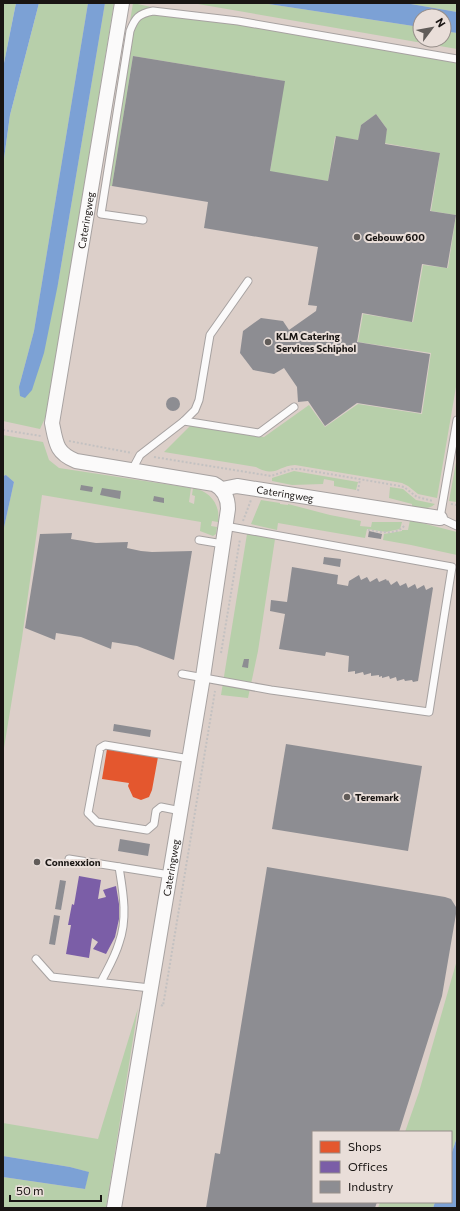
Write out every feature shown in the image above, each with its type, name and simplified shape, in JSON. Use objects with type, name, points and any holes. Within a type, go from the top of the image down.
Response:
[{"type":"street","name":"Cateringweg","points":[[114,1208],[150,988],[190,759],[210,678],[228,502],[222,489],[217,485],[210,483],[76,461],[66,457],[60,450],[55,438],[52,424],[122,3]]},
{"type":"street","name":"Cateringweg","points":[[222,489],[237,486],[440,518]]},
{"type":"lane","points":[[143,220],[101,214],[130,31],[134,21],[142,13],[153,11],[238,22],[457,59]]},
{"type":"lane","points":[[132,470],[140,455],[184,421],[195,410],[200,400],[210,335],[248,281]]},
{"type":"lane","points":[[184,421],[259,432],[294,407]]},
{"type":"lane","points":[[440,518],[457,420]]},
{"type":"lane","points":[[440,518],[457,521]]},
{"type":"lane","points":[[440,518],[457,526]]},
{"type":"lane","points":[[182,674],[271,690],[429,712],[452,567],[225,526]]},
{"type":"lane","points":[[199,540],[223,544]]},
{"type":"lane","points":[[181,810],[161,807],[156,811],[154,824],[147,830],[97,822],[88,813],[100,748],[105,745],[190,759]]},
{"type":"lane","points":[[69,859],[170,875]]},
{"type":"lane","points":[[101,982],[120,943],[124,923],[125,902],[119,866]]},
{"type":"lane","points":[[36,959],[52,977],[150,988]]},
{"type":"path","name":"Cateringweg","points":[[3,430],[263,476],[274,475],[295,469],[360,479],[404,487],[419,498],[443,502]]},
{"type":"path","points":[[358,491],[360,479]]},
{"type":"path","points":[[220,656],[242,529],[253,496]]},
{"type":"path","points":[[368,530],[386,533],[401,530],[405,526],[406,520]]},
{"type":"path","points":[[148,1004],[163,1006],[210,678]]},
{"type":"shaded area","points":[[42,3],[457,3],[457,1093],[443,1131],[312,1131],[312,1203],[419,1203],[417,1208],[3,1208],[3,174]]},
{"type":"green space","points":[[4,3],[16,3],[3,68],[3,7]]},
{"type":"green space","points":[[39,3],[88,3],[34,331],[19,387],[58,284],[105,3],[114,3],[46,416],[40,429],[3,421],[3,166],[10,115]]},
{"type":"green space","points":[[133,3],[187,15],[457,62],[457,381],[437,498],[418,494],[402,483],[295,465],[268,471],[256,467],[164,452],[190,426],[264,437],[309,405],[325,427],[358,404],[422,414],[431,353],[358,342],[363,314],[413,322],[423,265],[448,268],[456,215],[431,211],[440,153],[384,143],[387,129],[376,114],[361,125],[358,140],[335,137],[328,181],[270,172],[284,81],[133,56],[112,186],[103,185]]},
{"type":"green space","points":[[192,3],[262,3],[412,26],[412,41]]},
{"type":"green space","points":[[405,3],[457,3],[457,12],[452,11],[452,8],[434,8]]},
{"type":"green space","points":[[452,32],[457,33],[457,49],[451,48]]},
{"type":"green space","points":[[3,435],[43,442],[49,460],[59,468],[191,488],[189,502],[194,504],[195,496],[192,495],[193,488],[204,492],[216,505],[218,510],[218,522],[212,521],[211,526],[217,527],[216,534],[213,536],[200,531],[201,522],[42,495],[22,638],[3,754],[3,532],[14,482],[6,475],[3,476]]},
{"type":"green space","points":[[457,457],[457,502],[449,501]]},
{"type":"green space","points":[[294,471],[358,482],[356,490],[334,486],[334,481],[324,479],[323,484],[292,485],[272,481],[272,478]]},
{"type":"green space","points":[[390,487],[403,489],[416,500],[435,504],[424,508],[412,507],[412,504],[389,498]]},
{"type":"green space","points":[[261,500],[288,504],[361,521],[360,526],[371,527],[372,522],[402,522],[400,529],[386,532],[367,529],[365,538],[278,523],[277,530],[251,524]]},
{"type":"green space","points":[[410,520],[457,532],[457,555],[383,540],[384,534],[408,530]]},
{"type":"green space","points":[[247,534],[275,539],[258,651],[248,698],[221,695]]},
{"type":"green space","points":[[457,960],[457,1137],[452,1152],[452,1131],[405,1131],[419,1092]]},
{"type":"green space","points":[[138,1008],[106,1208],[3,1208],[3,1177],[85,1189],[88,1172],[70,1167],[3,1156],[3,1123],[98,1139]]},
{"type":"green space","points":[[380,1203],[435,1203],[433,1208],[378,1208]]},
{"type":"water","points":[[16,3],[39,3],[10,115],[3,166],[3,68]]},
{"type":"water","points":[[88,3],[105,3],[58,284],[44,353],[32,390],[25,398],[20,396],[19,387],[34,331]]},
{"type":"water","points":[[262,3],[405,3],[434,8],[412,8],[412,26]]},
{"type":"water","points":[[452,11],[457,12],[457,33],[452,32]]},
{"type":"water","points":[[6,475],[14,482],[3,532],[3,476]]},
{"type":"water","points":[[457,1137],[457,1208],[433,1208],[435,1203],[452,1203],[452,1152]]},
{"type":"water","points":[[3,1156],[70,1167],[89,1172],[85,1189],[3,1177]]},
{"type":"building: Shops","points":[[107,749],[158,757],[152,790],[149,797],[141,800],[133,797],[128,786],[129,783],[102,779]]},
{"type":"building: Offices","points":[[79,876],[101,880],[98,899],[106,897],[103,890],[116,886],[119,904],[119,919],[115,937],[106,954],[93,949],[98,942],[92,938],[89,958],[66,954],[71,925],[68,925],[72,904],[74,905]]},
{"type":"building: Industry","name":"Gebouw 600","points":[[133,56],[285,81],[270,171],[328,181],[336,136],[358,140],[361,125],[376,114],[387,129],[385,144],[440,153],[430,211],[456,215],[447,268],[422,264],[412,322],[362,313],[357,342],[430,354],[421,413],[357,403],[325,426],[308,401],[298,402],[297,387],[284,368],[274,374],[253,370],[240,353],[243,331],[261,318],[283,321],[289,330],[316,311],[317,306],[308,305],[318,247],[204,228],[208,202],[112,186]]},
{"type":"building: Industry","points":[[170,397],[176,397],[180,401],[180,407],[176,411],[170,411],[166,407],[166,401]]},
{"type":"building: Industry","points":[[81,485],[93,487],[92,492],[80,490]]},
{"type":"building: Industry","points":[[102,488],[121,491],[120,499],[100,495]]},
{"type":"building: Industry","points":[[154,496],[164,498],[164,503],[153,501]]},
{"type":"building: Industry","points":[[369,531],[382,534],[381,539],[368,537]]},
{"type":"building: Industry","points":[[72,533],[71,539],[96,543],[128,542],[127,548],[141,551],[192,551],[174,660],[137,646],[112,642],[111,649],[81,637],[56,633],[55,640],[25,628],[40,534]]},
{"type":"building: Industry","points":[[324,557],[341,559],[340,567],[323,564]]},
{"type":"building: Industry","points":[[292,567],[338,575],[337,584],[348,586],[349,581],[359,575],[361,580],[367,577],[370,582],[377,578],[379,582],[386,579],[387,581],[388,580],[391,585],[397,581],[400,586],[406,583],[408,588],[415,584],[417,589],[424,585],[426,590],[432,587],[418,681],[405,681],[404,679],[397,681],[396,677],[390,679],[389,676],[382,678],[382,676],[379,677],[379,675],[371,676],[371,673],[364,675],[363,672],[355,674],[355,671],[348,672],[349,656],[326,652],[325,656],[279,649],[285,614],[270,611],[271,600],[287,602]]},
{"type":"building: Industry","points":[[244,659],[249,659],[248,668],[242,667]]},
{"type":"building: Industry","points":[[114,724],[151,730],[150,737],[113,731]]},
{"type":"building: Industry","name":"Teremark","points":[[286,744],[422,766],[408,851],[272,829]]},
{"type":"building: Industry","points":[[120,839],[150,844],[148,856],[118,851]]},
{"type":"building: Industry","points":[[267,867],[451,899],[456,907],[456,914],[442,996],[399,1131],[312,1131],[312,1203],[377,1203],[375,1208],[206,1208],[215,1153],[220,1154]]},
{"type":"building: Industry","points":[[60,880],[66,881],[61,910],[55,909]]},
{"type":"building: Industry","points":[[54,915],[60,916],[55,945],[49,944]]},
{"type":"place","name":"Gebouw 600","points":[[357,237]]},
{"type":"place","name":"KLM Catering Services Schiphol","points":[[268,342]]},
{"type":"place","name":"Teremark","points":[[347,797]]},
{"type":"place","name":"Connexxion","points":[[37,862]]}]
